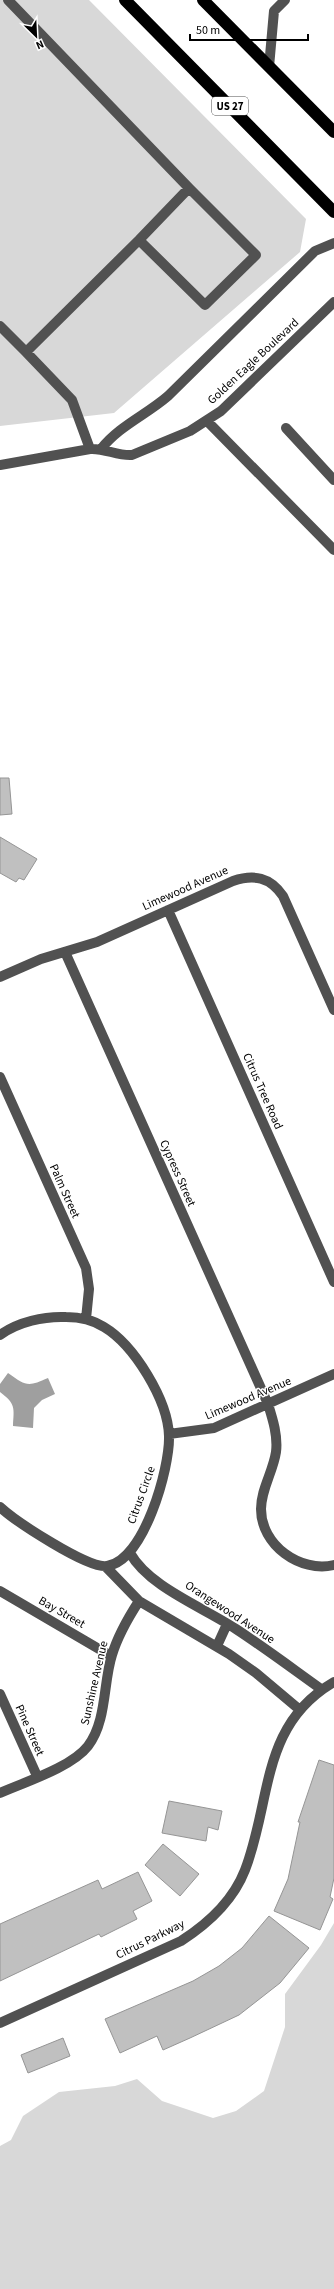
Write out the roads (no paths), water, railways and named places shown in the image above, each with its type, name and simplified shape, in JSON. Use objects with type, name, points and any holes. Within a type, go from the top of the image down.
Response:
[{"type":"highway","name":"US 27","points":[[125,0],[334,212]]},
{"type":"highway","points":[[203,0],[334,132]]},
{"type":"street","points":[[8,0],[189,188],[256,255],[205,305],[139,240]]},
{"type":"street","points":[[270,67],[274,11],[285,0]]},
{"type":"street","points":[[26,352],[189,188]]},
{"type":"street","points":[[0,326],[72,400],[96,449],[111,436],[145,415],[168,396],[315,251],[334,243]]},
{"type":"street","name":"Golden Eagle Boulevard","points":[[0,465],[96,449],[111,454],[132,455],[173,439],[207,421],[235,400],[334,302]]},
{"type":"street","points":[[207,421],[333,548]]},
{"type":"street","points":[[286,428],[334,480]]},
{"type":"street","name":"Limewood Avenue","points":[[0,977],[41,958],[97,942],[243,878],[251,877],[267,879],[283,896],[334,1010]]},
{"type":"street","name":"Citrus Tree Road","points":[[168,910],[334,1282]]},
{"type":"street","name":"Cypress Street","points":[[65,952],[268,1404],[276,1442],[274,1459],[262,1498],[262,1521],[274,1543],[292,1559],[316,1567],[334,1565]]},
{"type":"street","name":"Palm Street","points":[[0,1077],[86,1268],[89,1289],[86,1319]]},
{"type":"street","name":"Citrus Circle","points":[[0,1336],[18,1325],[34,1320],[54,1317],[86,1319],[103,1326],[116,1336],[138,1360],[161,1404],[169,1434],[168,1450],[160,1488],[143,1529],[130,1553],[115,1565],[106,1567]]},
{"type":"street","name":"Limewood Avenue","points":[[169,1434],[214,1428],[334,1374]]},
{"type":"street","points":[[0,1507],[21,1524],[86,1561],[106,1567],[139,1601],[217,1646],[256,1673],[300,1710]]},
{"type":"street","name":"Orangewood Avenue","points":[[130,1553],[137,1565],[152,1580],[227,1624],[321,1689]]},
{"type":"street","name":"Bay Street","points":[[0,1591],[111,1656]]},
{"type":"street","name":"Sunshine Avenue","points":[[0,1793],[66,1763],[88,1746],[98,1724],[111,1656],[121,1631],[139,1601]]},
{"type":"street","points":[[217,1646],[227,1624]]},
{"type":"street","name":"Citrus Parkway","points":[[0,2023],[181,1941],[197,1931],[224,1906],[245,1871],[277,1747],[300,1710],[321,1689],[334,1682]]},
{"type":"street","name":"Pine Street","points":[[0,1694],[36,1776]]}]
